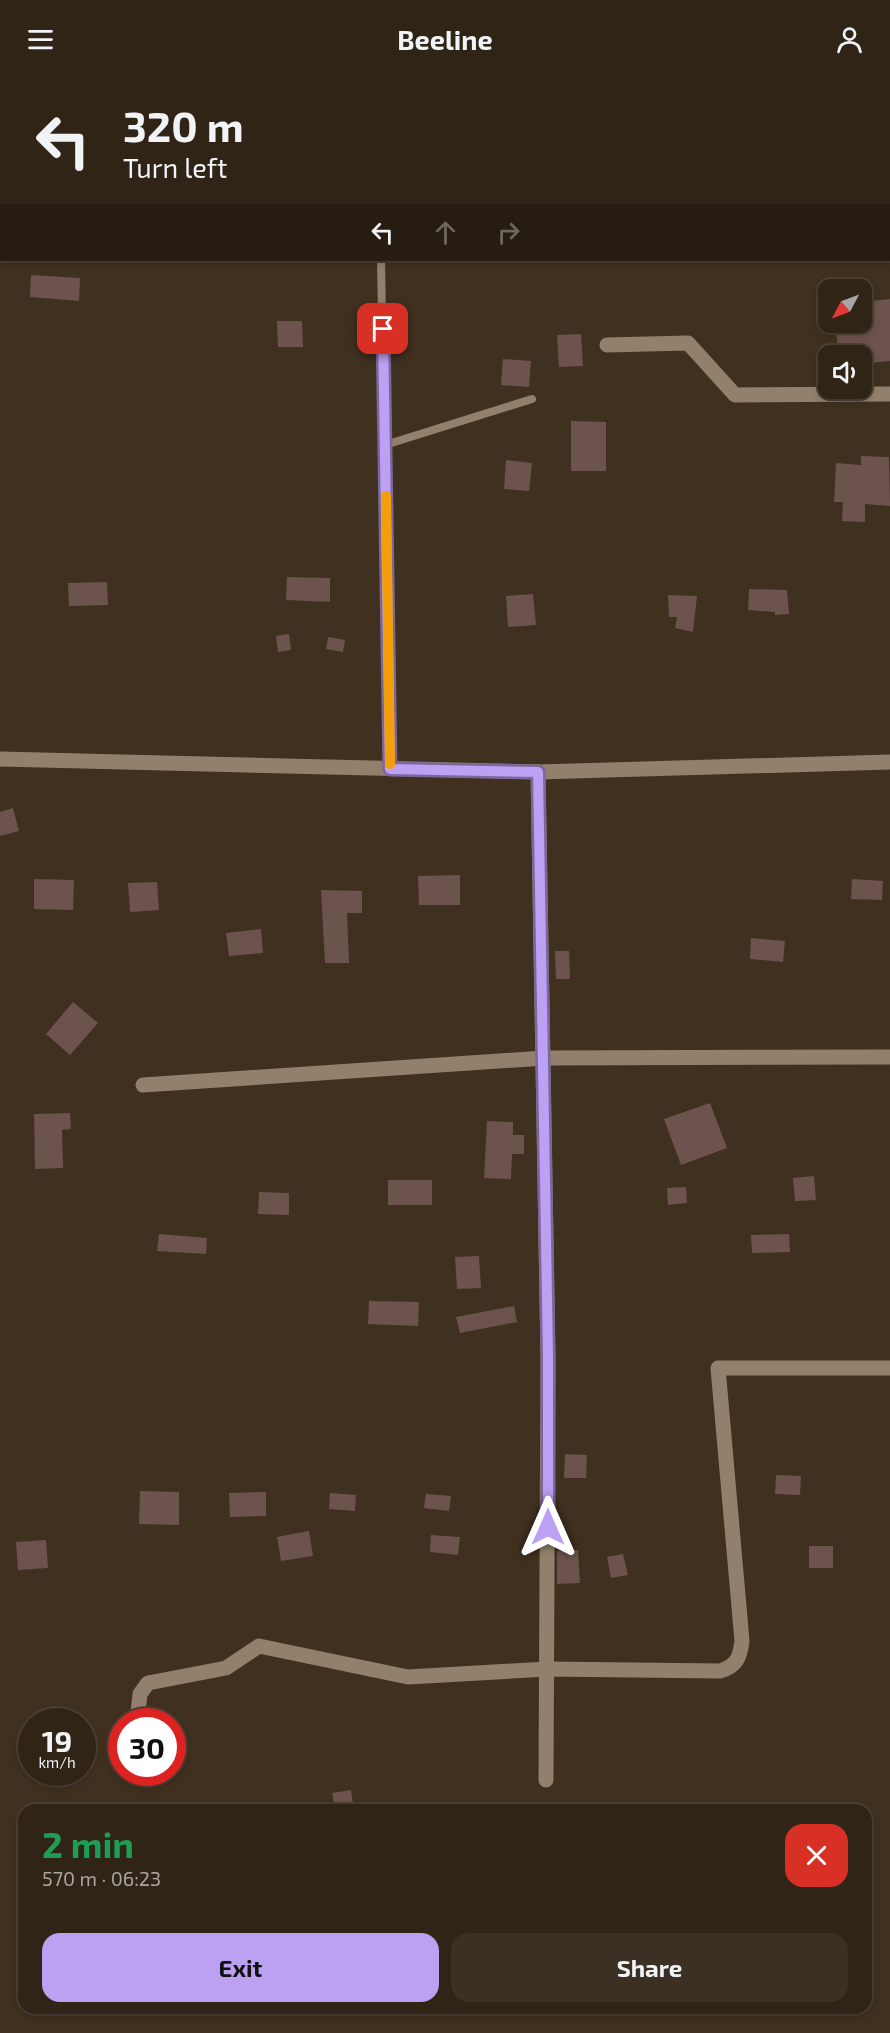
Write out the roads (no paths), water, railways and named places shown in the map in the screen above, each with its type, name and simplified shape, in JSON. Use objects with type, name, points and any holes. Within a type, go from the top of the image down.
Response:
[{"type":"street","points":[[607,345],[688,343],[735,395],[890,394]]},
{"type":"street","points":[[0,759],[538,772],[890,762]]},
{"type":"street","points":[[538,772],[548,1357],[546,1780]]},
{"type":"street","points":[[143,1085],[544,1058],[890,1057]]},
{"type":"street","points":[[138,1708],[140,1694],[148,1683],[226,1668],[260,1646],[408,1677],[547,1669],[720,1671],[732,1667],[740,1657],[742,1641],[718,1368],[890,1368]]},
{"type":"lane","points":[[381,261],[390,769]]},
{"type":"lane","points":[[385,445],[532,399]]}]
